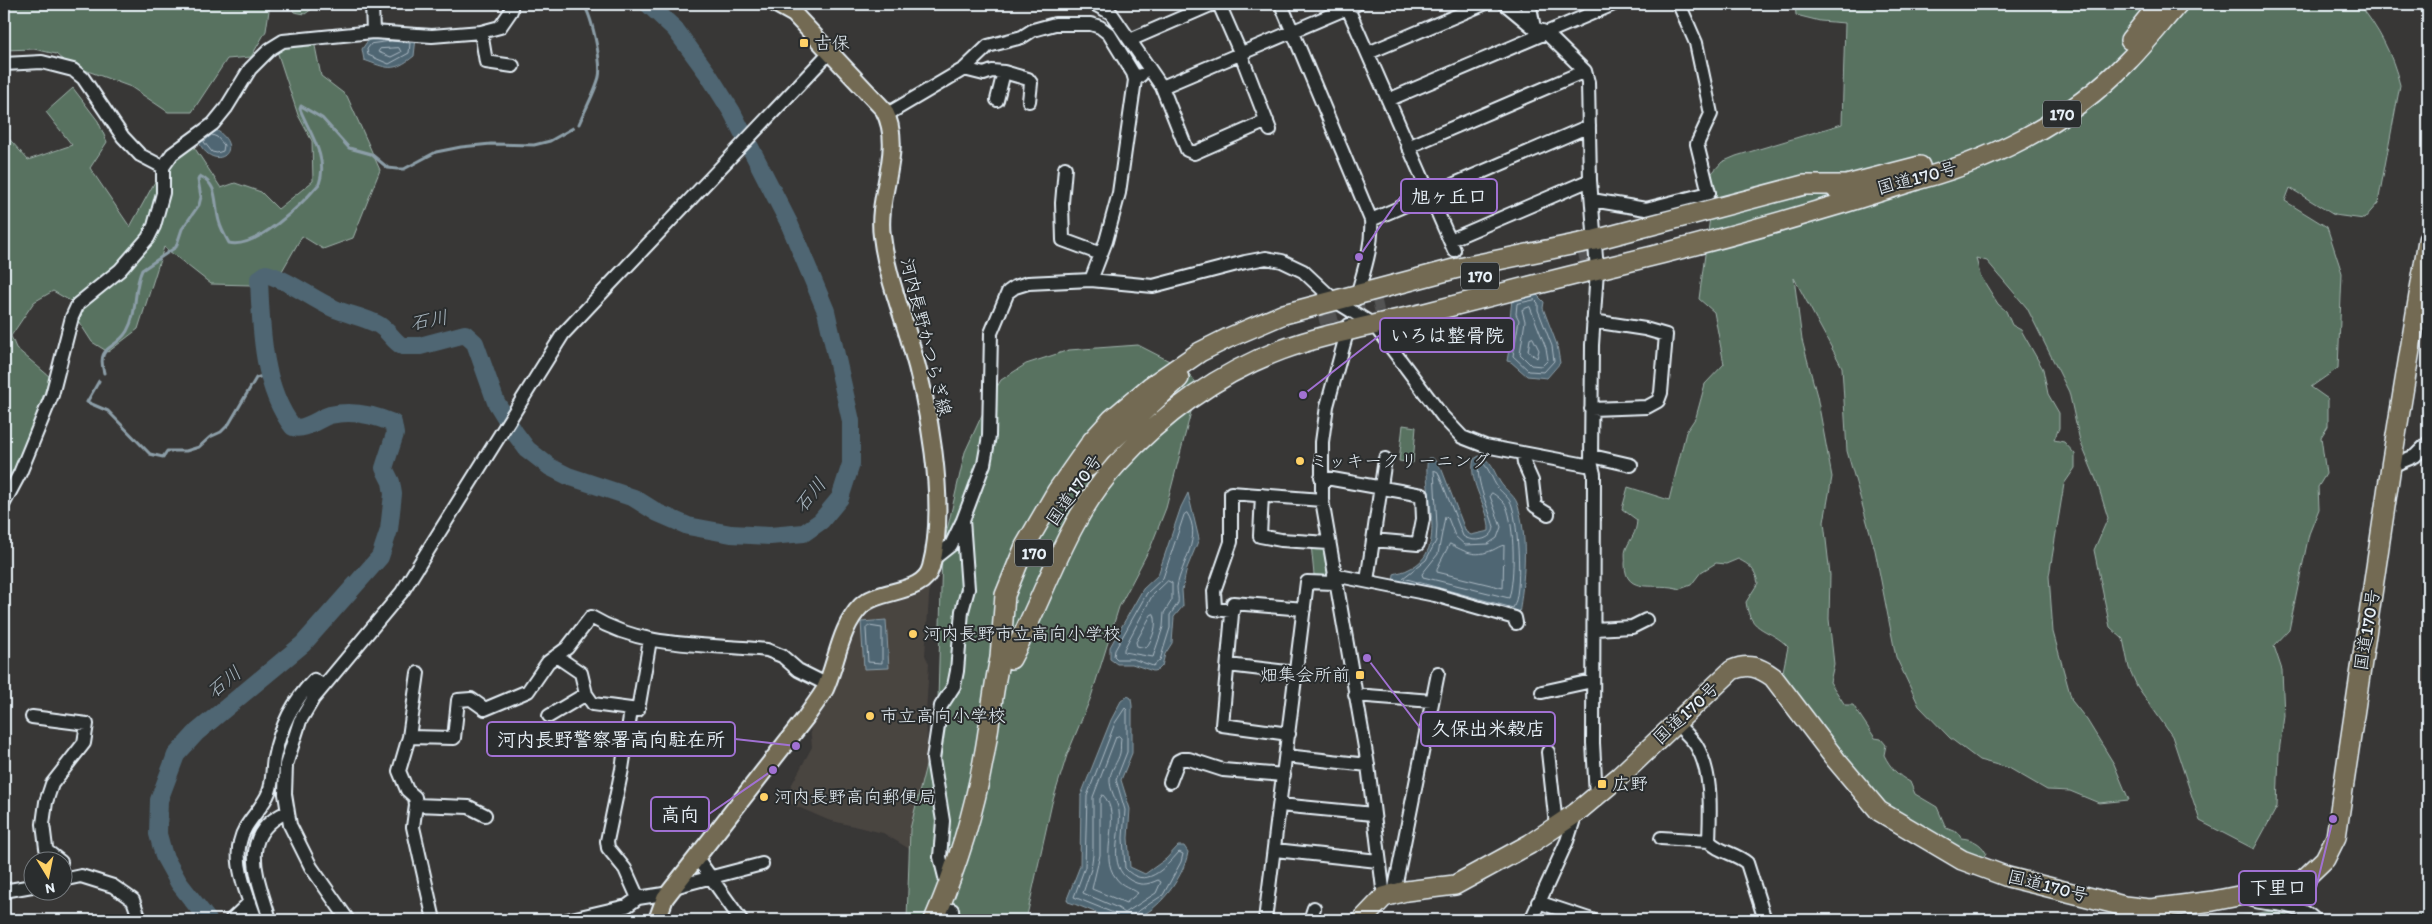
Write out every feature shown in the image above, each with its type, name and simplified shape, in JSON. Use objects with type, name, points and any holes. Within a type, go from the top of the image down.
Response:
[{"type":"highway","name":"国道170号","points":[[1594,254],[1804,185],[1846,185],[1966,154],[2016,132],[2067,98],[2119,54],[2159,4]]},
{"type":"highway","name":"国道170号","points":[[1594,254],[1803,217],[1970,164],[2022,140],[2074,107],[2128,62],[2178,4]]},
{"type":"highway","name":"国道170号","points":[[1389,895],[1455,885],[1523,848],[1576,813],[1732,670],[1742,666],[1753,666],[1773,677],[1836,760],[1879,811],[1962,860],[2008,877],[2124,906],[2150,909],[2284,887],[2303,880],[2325,859],[2336,837],[2391,466],[2428,240]]},
{"type":"highway","points":[[1005,658],[1005,595],[1025,546],[1062,484],[1092,441],[1112,419],[1174,368],[1207,349],[1284,314],[1335,301],[1355,304],[1454,269],[1594,254]]},
{"type":"highway","points":[[1005,658],[1029,625],[1054,564],[1082,512],[1116,465],[1152,429],[1194,396],[1242,368],[1282,350],[1346,332],[1380,312],[1594,254]]},
{"type":"highway","name":"170","points":[[1380,312],[1594,254]]},
{"type":"highway","name":"国道170号","points":[[934,920],[948,889],[968,827],[1005,658],[1045,555],[1074,504],[1109,458],[1146,422],[1189,386],[1237,358],[1321,322]]},
{"type":"highway","name":"国道170号","points":[[951,917],[979,829],[995,758],[1005,658]]},
{"type":"highway","points":[[1362,920],[1389,895]]},
{"type":"main road","name":"河内長野かつらぎ線","points":[[657,920],[665,898],[806,717],[826,684],[839,648],[855,614],[862,605],[872,598],[915,584],[925,577],[931,569],[936,536],[937,490],[929,430],[910,340],[896,298],[881,234],[881,215],[893,140],[890,124],[886,115],[794,14],[776,4]]},
{"type":"street","points":[[372,4],[373,32]]},
{"type":"street","points":[[502,4],[504,23]]},
{"type":"street","points":[[4,503],[20,473],[52,395],[72,317],[78,304],[120,270],[148,238],[154,226],[163,193],[163,167],[180,146],[213,124],[226,108],[250,69],[270,49],[283,41],[373,32],[432,36],[481,32],[500,27],[511,12],[511,4]]},
{"type":"street","points":[[1094,4],[1111,13],[1150,73],[1162,87],[1187,150],[1194,153],[1269,125],[1240,52],[1218,4]]},
{"type":"street","points":[[1130,40],[1213,4]]},
{"type":"street","points":[[1280,4],[1371,220],[1372,234],[1369,249],[1326,406],[1321,477],[1322,500],[1329,543],[1368,765],[1378,861],[1389,895]]},
{"type":"street","points":[[1368,53],[1484,4]]},
{"type":"street","points":[[1506,4],[1539,30],[1585,71],[1594,254],[1591,409],[1594,474],[1592,681],[1596,796]]},
{"type":"street","points":[[1525,4],[1539,30]]},
{"type":"street","points":[[1388,100],[1526,42],[1539,30],[1580,10],[1614,4]]},
{"type":"street","points":[[1592,200],[1646,209],[1708,193],[1697,144],[1712,114],[1696,43],[1679,4]]},
{"type":"street","points":[[1162,87],[1240,52],[1292,32],[1350,5],[1368,53],[1452,245],[1590,180]]},
{"type":"street","points":[[886,115],[964,69],[988,46],[998,42],[1022,37],[1033,30],[1055,24],[1091,24],[1109,34],[1133,73],[1135,80],[1119,193],[1101,254],[1091,280]]},
{"type":"street","points":[[481,32],[486,62],[513,66]]},
{"type":"street","points":[[348,920],[303,854],[290,825],[287,812],[285,778],[292,742],[300,721],[324,686],[402,592],[492,444],[563,334],[778,110],[829,54]]},
{"type":"street","points":[[4,64],[42,62],[73,70],[83,78],[123,137],[140,155],[163,167]]},
{"type":"street","points":[[964,69],[984,74],[992,71],[1004,72],[1028,79],[1031,83],[1029,100]]},
{"type":"street","points":[[1408,147],[1585,71]]},
{"type":"street","points":[[997,100],[1004,72]]},
{"type":"street","points":[[1135,80],[1150,73]]},
{"type":"street","points":[[1371,220],[1589,126]]},
{"type":"street","points":[[1066,168],[1062,203],[1063,240],[1101,254]]},
{"type":"street","points":[[932,560],[951,545],[963,520],[984,464],[990,407],[989,347],[991,333],[1008,292],[1015,287],[1028,283],[1091,280],[1152,286],[1266,258],[1282,261],[1303,271],[1335,301]]},
{"type":"street","points":[[1355,304],[1380,312],[1453,429],[1473,442],[1523,454],[1586,465],[1592,459]]},
{"type":"street","points":[[1591,409],[1647,407],[1658,401],[1661,393],[1666,335],[1645,329],[1593,321]]},
{"type":"street","points":[[2391,466],[2415,456],[2428,443]]},
{"type":"street","points":[[1523,454],[1524,462],[1532,481],[1535,506],[1548,514]]},
{"type":"street","points":[[1367,581],[1385,459]]},
{"type":"street","points":[[1592,459],[1631,465]]},
{"type":"street","points":[[1321,477],[1422,495],[1423,519],[1418,544],[1373,540]]},
{"type":"street","points":[[1233,611],[1215,609],[1213,596],[1231,542],[1231,492],[1322,500]]},
{"type":"street","points":[[1262,495],[1260,536],[1282,540],[1329,543]]},
{"type":"street","points":[[948,889],[941,863],[944,820],[934,759],[941,706],[954,686],[957,671],[962,611],[968,589],[963,520]]},
{"type":"street","points":[[1265,920],[1307,582],[1335,579],[1367,581],[1470,604],[1515,618],[1516,623]]},
{"type":"street","points":[[1289,734],[1222,725],[1233,603],[1304,610]]},
{"type":"street","points":[[409,737],[454,738],[458,700],[471,699],[485,709],[528,691],[548,662],[567,648],[591,618],[610,628],[650,640],[681,646],[767,650],[782,656],[798,670],[826,684]]},
{"type":"street","points":[[1594,629],[1632,627],[1646,620]]},
{"type":"street","points":[[556,656],[581,672],[586,694],[593,704],[638,710],[650,640]]},
{"type":"street","points":[[1228,665],[1296,673]]},
{"type":"street","points":[[418,673],[409,737],[399,771],[407,790],[414,797],[416,805],[413,827],[434,920]]},
{"type":"street","points":[[1389,895],[1438,673]]},
{"type":"street","points":[[256,920],[243,879],[239,853],[240,842],[246,827],[269,792],[274,758],[290,710],[314,680],[324,686]]},
{"type":"street","points":[[1542,692],[1592,681]]},
{"type":"street","points":[[549,716],[586,694]]},
{"type":"street","points":[[1355,695],[1432,701]]},
{"type":"street","points":[[631,710],[622,769],[607,841],[608,848],[625,869],[638,898]]},
{"type":"street","points":[[32,716],[87,724],[84,743],[52,784],[46,802],[43,824],[46,848],[48,852]]},
{"type":"street","points":[[1675,722],[1695,743],[1702,757],[1708,783],[1709,841]]},
{"type":"street","points":[[1548,752],[1556,825]]},
{"type":"street","points":[[1286,756],[1368,765]]},
{"type":"street","points":[[1170,782],[1178,761],[1182,759],[1189,759],[1224,770],[1284,775]]},
{"type":"street","points":[[416,805],[469,807],[485,815]]},
{"type":"street","points":[[1280,805],[1373,814]]},
{"type":"street","points":[[270,920],[254,867],[255,849],[259,836],[266,826],[274,818],[287,812]]},
{"type":"street","points":[[1531,920],[1567,840],[1576,813]]},
{"type":"street","points":[[1661,838],[1709,841],[1713,845],[1740,856],[1747,863],[1765,920]]},
{"type":"street","points":[[1275,850],[1378,861]]},
{"type":"street","points":[[697,858],[741,920]]},
{"type":"street","points":[[567,920],[627,906],[638,898],[762,864]]},
{"type":"street","points":[[72,870],[80,876],[114,886],[133,900],[140,920]]},
{"type":"street","points":[[72,878],[80,876]]},
{"type":"street","points":[[4,892],[22,888]]},
{"type":"street","points":[[2246,894],[2249,899],[2257,902],[2295,907],[2308,913],[2315,920]]},
{"type":"street","points":[[231,920],[250,902]]},
{"type":"street","points":[[1538,902],[1592,920]]},
{"type":"shaded area","name":"市立高向小学校","points":[[930,583],[925,655],[929,664],[926,713],[929,782],[916,853],[883,833],[828,820],[791,804],[786,795],[812,747],[810,726],[812,720],[827,699],[834,695],[834,682],[855,626],[868,608]]},
{"type":"green space","points":[[4,4],[270,4],[266,31],[251,57],[227,59],[192,112],[168,112],[131,87],[66,63],[56,54],[34,49],[4,50]]},
{"type":"green space","points":[[290,4],[319,4],[305,14],[294,12]]},
{"type":"green space","points":[[1795,4],[2053,4],[2054,6],[2056,4],[2359,4],[2384,42],[2400,85],[2378,203],[2364,219],[2334,215],[2290,188],[2285,201],[2327,227],[2342,273],[2338,368],[2311,387],[2328,399],[2328,426],[2321,437],[2326,474],[2318,487],[2319,509],[2309,534],[2289,630],[2274,646],[2282,670],[2284,716],[2279,752],[2277,807],[2254,849],[2200,821],[2172,736],[2137,686],[2129,668],[2123,639],[2110,627],[2094,550],[2108,518],[2097,482],[2080,441],[2069,392],[2027,308],[1987,261],[1976,258],[1980,275],[1998,304],[2006,311],[2012,325],[2021,330],[2043,369],[2048,394],[2059,413],[2059,428],[2054,440],[2064,442],[2075,454],[2075,468],[2064,484],[2049,576],[2053,632],[2072,701],[2087,720],[2114,764],[2129,800],[2099,803],[2070,791],[2047,790],[2009,768],[1979,760],[1950,738],[1919,706],[1896,657],[1875,550],[1847,451],[1842,367],[1794,278],[1802,340],[1817,396],[1832,477],[1824,522],[1830,575],[1829,619],[1834,664],[1830,682],[1845,705],[1853,705],[1875,738],[1881,739],[1886,745],[1884,755],[1891,767],[1901,777],[1910,782],[1915,794],[1937,807],[1946,828],[1958,833],[1961,838],[1969,839],[1982,847],[1986,853],[1981,861],[1886,808],[1782,676],[1788,647],[1757,625],[1748,612],[1746,602],[1758,583],[1754,571],[1749,566],[1738,559],[1726,564],[1716,563],[1701,572],[1691,585],[1680,589],[1636,584],[1630,581],[1626,574],[1625,551],[1634,533],[1637,520],[1622,509],[1628,487],[1669,500],[1686,432],[1696,417],[1705,384],[1724,364],[1714,312],[1699,299],[1713,195],[1711,174],[1722,162],[1736,156],[1842,124],[1845,23],[1820,21],[1796,15]]},
{"type":"green space","points":[[2418,4],[2428,4],[2428,27]]},
{"type":"green space","points":[[314,41],[321,76],[347,96],[380,170],[353,238],[323,249],[302,236],[282,271],[251,285],[211,284],[164,247],[138,329],[108,352],[92,342],[81,325],[72,302],[53,291],[34,302],[11,336],[16,348],[50,377],[18,465],[4,490],[4,133],[28,160],[72,145],[46,112],[73,88],[98,121],[107,142],[90,168],[130,227],[163,167],[192,144],[221,188],[235,183],[261,192],[278,209],[313,181],[312,141],[298,115],[276,48]]},
{"type":"green space","points":[[1138,345],[1185,369],[1198,385],[1166,508],[1151,546],[1119,607],[1091,697],[1067,755],[1052,803],[1026,920],[907,920],[910,829],[931,745],[938,700],[942,552],[965,452],[987,404],[1001,380],[1026,364],[1069,350]]},
{"type":"green space","points":[[1403,425],[1416,427],[1413,463],[1399,461]]},
{"type":"green space","points":[[1311,544],[1323,544],[1328,576],[1314,575]]},
{"type":"green space","points":[[2272,911],[2301,920],[2225,920],[2225,918]]},
{"type":"green space","points":[[2428,915],[2428,920],[2397,920]]},
{"type":"water","points":[[391,36],[416,38],[414,56],[395,67],[384,67],[364,60],[362,49],[369,39]]},
{"type":"water","points":[[213,128],[224,136],[228,144],[228,151],[224,156],[218,158],[211,156],[204,150],[197,138]]},
{"type":"water","points":[[1536,294],[1544,302],[1543,308],[1557,345],[1560,363],[1547,378],[1527,376],[1511,362],[1507,361],[1514,320],[1510,318],[1512,299]]},
{"type":"water","points":[[1479,456],[1489,463],[1504,488],[1514,497],[1521,516],[1524,559],[1519,615],[1393,583],[1394,574],[1407,570],[1422,560],[1429,548],[1432,534],[1432,519],[1428,487],[1428,458],[1433,458],[1442,470],[1466,532],[1471,535],[1489,531],[1486,513],[1474,477],[1474,459]]},
{"type":"water","points":[[1188,493],[1199,539],[1187,568],[1182,590],[1183,606],[1174,617],[1172,643],[1165,654],[1162,666],[1158,670],[1153,671],[1132,664],[1117,664],[1110,659],[1110,647],[1143,589],[1158,575],[1181,507]]},
{"type":"water","points":[[886,620],[889,668],[864,669],[861,622]]},
{"type":"water","points":[[1128,696],[1131,698],[1132,706],[1132,753],[1121,780],[1130,809],[1128,838],[1130,867],[1145,874],[1166,859],[1178,846],[1184,846],[1188,852],[1180,875],[1164,898],[1143,915],[1132,919],[1120,920],[1068,902],[1067,899],[1080,866],[1081,795],[1111,720],[1121,701]]},
{"type":"waterway","points":[[579,124],[595,89],[600,70],[593,28],[583,4]]},
{"type":"waterway","name":"石川","points":[[208,920],[179,883],[164,856],[158,834],[159,800],[176,755],[197,732],[303,644],[380,557],[389,530],[393,494],[391,482],[384,468],[395,434],[393,423],[370,416],[346,413],[330,415],[307,426],[298,428],[293,427],[283,411],[269,375],[262,336],[259,279],[266,274],[335,309],[379,325],[402,346],[420,346],[465,334],[475,343],[496,402],[527,449],[550,467],[568,476],[634,498],[658,513],[688,526],[731,534],[770,536],[804,533],[821,521],[840,498],[851,464],[851,421],[826,311],[789,223],[732,112],[708,74],[675,29],[648,4]]},
{"type":"waterway","points":[[104,373],[102,364],[105,352],[127,331],[133,316],[137,285],[142,270],[176,247],[182,229],[199,205],[201,197],[198,180],[200,176],[213,189],[220,224],[229,243],[240,243],[265,232],[291,213],[319,184],[322,165],[320,155],[300,109],[301,106],[322,118],[349,148],[371,154],[388,168],[397,169],[404,169],[436,152],[491,144],[534,145],[550,141],[573,128]]},
{"type":"waterway","points":[[99,381],[87,402],[108,411],[150,454],[163,457],[167,451],[186,451],[199,447],[210,437],[221,432],[229,424],[256,378],[269,374]]},
{"type":"tunnel","points":[[1580,262],[1606,255]]},
{"type":"tunnel","points":[[1318,316],[1382,301]]},
{"type":"place","name":"古保","points":[[804,43]]},
{"type":"place","name":"旭ヶ丘口","points":[[1359,257]]},
{"type":"place","name":"いろは整骨院","points":[[1303,395]]},
{"type":"place","name":"ミッキークリーニング","points":[[1300,461]]},
{"type":"place","name":"河内長野市立高向小学校","points":[[913,634]]},
{"type":"place","name":"久保出米穀店","points":[[1367,658]]},
{"type":"place","name":"畑集会所前","points":[[1360,675]]},
{"type":"place","name":"市立高向小学校","points":[[870,716]]},
{"type":"place","name":"河内長野警察署高向駐在所","points":[[796,746]]},
{"type":"place","name":"高向","points":[[773,770]]},
{"type":"place","name":"広野","points":[[1602,784]]},
{"type":"place","name":"河内長野高向郵便局","points":[[764,797]]},
{"type":"place","name":"下里口","points":[[2333,819]]}]
